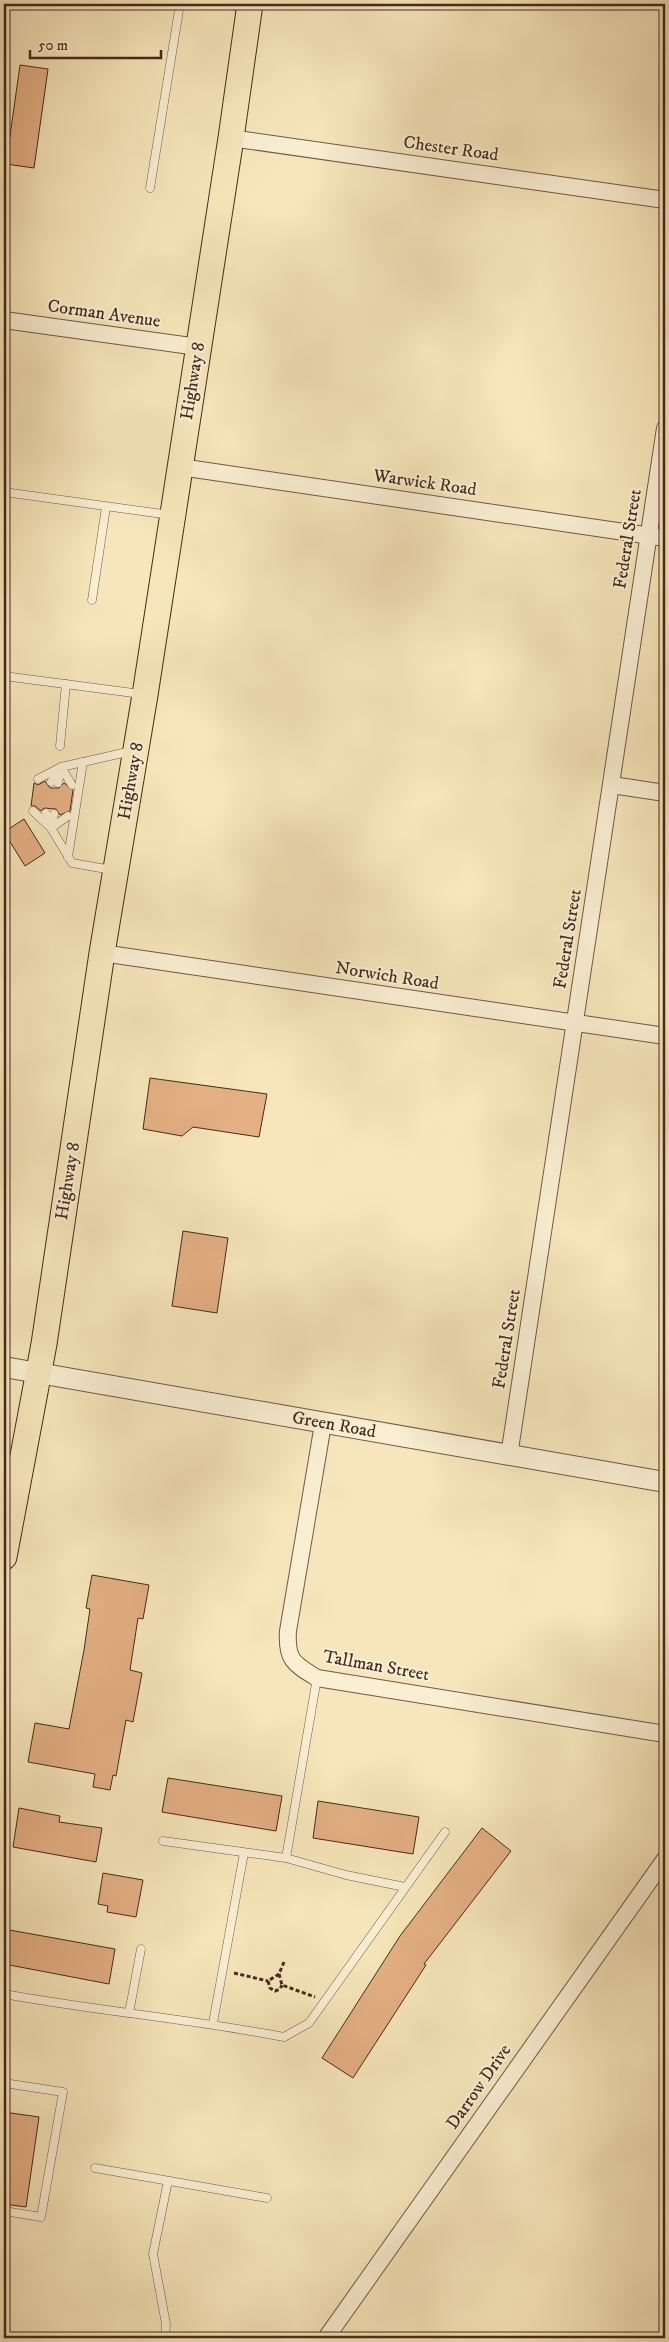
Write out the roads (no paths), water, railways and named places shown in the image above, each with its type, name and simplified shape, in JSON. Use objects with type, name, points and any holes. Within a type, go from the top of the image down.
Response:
[{"type":"main road","name":"Highway 8","points":[[4,1557],[39,1373],[102,953],[145,695],[250,4]]},
{"type":"street","name":"Chester Road","points":[[231,138],[665,200]]},
{"type":"street","name":"Corman Avenue","points":[[4,320],[198,347]]},
{"type":"street","name":"Federal Street","points":[[509,1456],[665,428]]},
{"type":"street","name":"Warwick Road","points":[[180,468],[665,538]]},
{"type":"street","points":[[612,785],[665,793]]},
{"type":"street","name":"Norwich Road","points":[[102,953],[665,1036]]},
{"type":"street","name":"Green Road","points":[[4,1367],[665,1482]]},
{"type":"street","name":"Tallman Street","points":[[324,1424],[287,1648],[294,1664],[317,1678],[665,1734]]},
{"type":"street","name":"Darrow Drive","points":[[326,2338],[665,1859]]},
{"type":"lane","points":[[150,188],[180,4]]},
{"type":"lane","points":[[4,492],[172,515]]},
{"type":"lane","points":[[92,600],[106,507]]},
{"type":"lane","points":[[4,676],[145,695]]},
{"type":"lane","points":[[60,746],[66,684]]},
{"type":"lane","points":[[38,780],[61,768],[136,750]]},
{"type":"lane","points":[[68,857],[83,762]]},
{"type":"lane","points":[[61,768],[62,783],[61,768]]},
{"type":"lane","points":[[33,810],[52,828],[72,863],[116,871]]},
{"type":"lane","points":[[52,828],[57,814],[52,828]]},
{"type":"lane","points":[[286,1858],[317,1678]]},
{"type":"lane","points":[[4,1994],[214,2023],[284,2037],[309,2023],[445,1832]]},
{"type":"lane","points":[[163,1841],[286,1858],[346,1875],[406,1888]]},
{"type":"lane","points":[[214,2023],[244,1853]]},
{"type":"lane","points":[[129,2012],[141,1949]]},
{"type":"lane","points":[[4,2083],[63,2092],[41,2217],[4,2211]]},
{"type":"lane","points":[[95,2168],[267,2198]]},
{"type":"lane","points":[[165,2338],[166,2324],[153,2254],[168,2181]]}]
